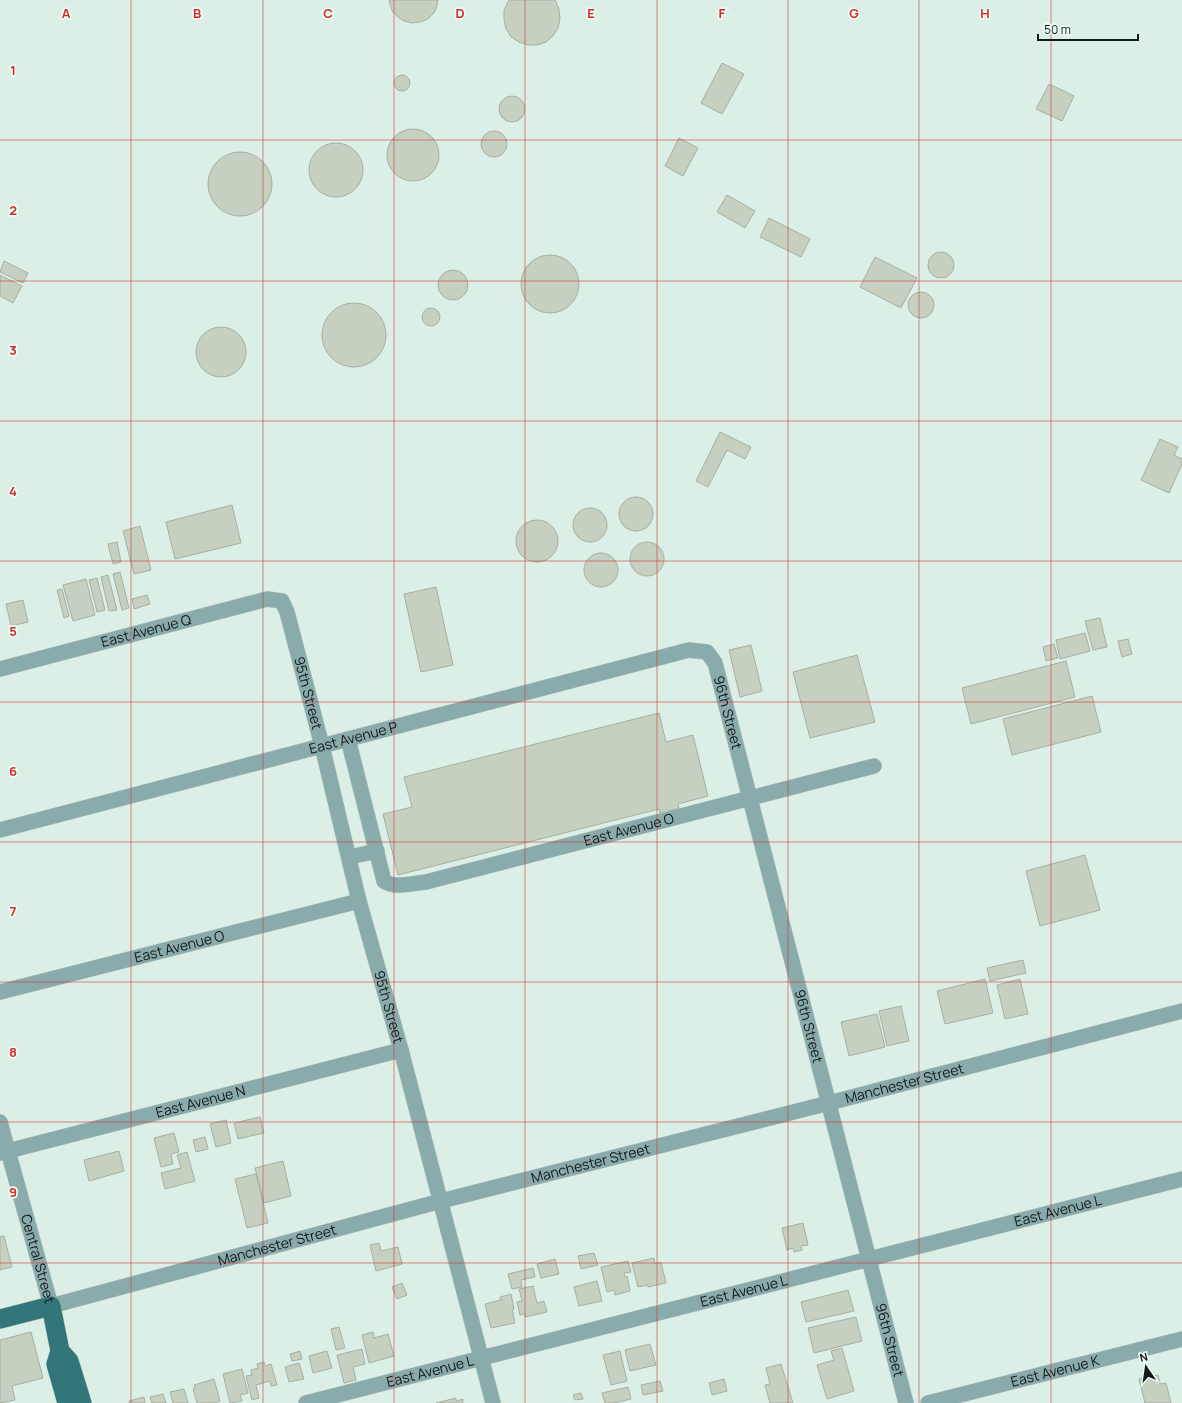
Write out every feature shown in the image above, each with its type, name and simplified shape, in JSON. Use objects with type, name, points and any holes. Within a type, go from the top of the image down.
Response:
[{"type":"main road","name":"Manchester Street","points":[[0,1319],[51,1306]]},
{"type":"main road","name":"Central Street","points":[[51,1306],[60,1351],[56,1364],[67,1403]]},
{"type":"main road","name":"Central Street","points":[[60,1351],[69,1361],[82,1403]]},
{"type":"street","name":"East Avenue Q","points":[[0,669],[267,599],[282,600],[286,610]]},
{"type":"street","name":"95th Street","points":[[286,610],[322,746],[350,858],[359,901],[401,1050],[493,1403]]},
{"type":"street","name":"East Avenue P","points":[[0,830],[688,650],[707,652]]},
{"type":"street","name":"96th Street","points":[[707,652],[715,663],[906,1403]]},
{"type":"street","points":[[348,739],[377,851],[350,858]]},
{"type":"street","name":"East Avenue O","points":[[377,851],[384,881],[388,884],[394,886],[426,882],[874,766]]},
{"type":"street","name":"East Avenue O","points":[[0,992],[359,901]]},
{"type":"street","name":"Manchester Street","points":[[51,1306],[441,1201],[829,1103],[1182,1011]]},
{"type":"street","name":"East Avenue N","points":[[4,1152],[401,1050]]},
{"type":"street","name":"Central Street","points":[[0,1122],[4,1152],[51,1306]]},
{"type":"street","name":"East Avenue L","points":[[306,1403],[1182,1179]]},
{"type":"street","name":"East Avenue K","points":[[928,1403],[1182,1338]]},
{"type":"building","points":[[389,0],[438,0],[434,13],[428,19],[412,23],[404,21],[392,11]]},
{"type":"building","points":[[509,0],[555,0],[559,9],[560,19],[558,28],[553,36],[546,42],[537,45],[528,45],[511,37],[506,29],[504,20],[504,10]]},
{"type":"building","points":[[722,63],[744,74],[722,114],[701,103]]},
{"type":"building","points":[[399,75],[405,75],[410,80],[408,89],[405,91],[399,91],[394,86],[394,80]]},
{"type":"building","points":[[1049,84],[1074,96],[1062,121],[1036,109]]},
{"type":"building","points":[[512,96],[521,100],[525,109],[521,118],[512,122],[503,118],[499,109],[503,100]]},
{"type":"building","points":[[413,129],[423,131],[431,137],[437,145],[439,155],[437,165],[431,173],[423,179],[413,181],[403,179],[395,173],[389,165],[387,155],[389,145],[395,137],[403,131]]},
{"type":"building","points":[[494,131],[503,135],[507,144],[503,153],[494,157],[485,153],[481,144],[485,135]]},
{"type":"building","points":[[679,138],[698,148],[683,176],[665,166]]},
{"type":"building","points":[[336,143],[346,145],[355,151],[361,160],[363,170],[361,180],[355,189],[346,195],[336,197],[326,195],[317,189],[311,180],[309,170],[311,160],[317,151],[326,145]]},
{"type":"building","points":[[240,152],[258,157],[263,161],[267,166],[272,184],[267,202],[263,207],[258,211],[240,216],[222,211],[217,207],[213,202],[208,184],[213,166],[217,161],[222,157]]},
{"type":"building","points":[[727,195],[755,211],[745,228],[717,212]]},
{"type":"building","points":[[769,218],[810,239],[801,257],[760,237]]},
{"type":"building","points":[[941,252],[951,255],[954,265],[951,275],[941,278],[931,275],[928,265],[931,255]]},
{"type":"building","points":[[550,255],[561,257],[574,268],[577,273],[579,284],[577,295],[566,308],[561,311],[550,313],[539,311],[526,300],[523,295],[521,284],[523,273],[534,260],[539,257]]},
{"type":"building","points":[[875,257],[917,278],[901,308],[860,287]]},
{"type":"building","points":[[4,261],[28,273],[23,283],[0,272]]},
{"type":"building","points":[[453,270],[464,274],[468,285],[464,296],[453,300],[442,296],[438,285],[442,274]]},
{"type":"building","points":[[0,275],[22,286],[13,303],[0,296]]},
{"type":"building","points":[[921,292],[931,295],[934,305],[931,315],[921,318],[911,315],[908,305],[911,295]]},
{"type":"building","points":[[348,303],[360,303],[377,312],[384,323],[386,335],[384,347],[377,358],[360,367],[348,367],[336,362],[327,353],[322,341],[322,329],[327,317],[336,308]]},
{"type":"building","points":[[431,308],[437,311],[440,317],[437,323],[431,326],[425,323],[422,317],[425,311]]},
{"type":"building","points":[[221,327],[230,329],[239,334],[244,343],[246,352],[244,361],[239,370],[230,375],[221,377],[212,375],[203,370],[198,361],[196,352],[198,343],[203,334],[212,329]]},
{"type":"building","points":[[720,432],[751,447],[745,459],[727,450],[708,487],[696,481]]},
{"type":"building","points":[[1160,439],[1178,447],[1174,455],[1182,459],[1182,464],[1169,493],[1141,480]]},
{"type":"building","points":[[636,497],[648,502],[653,514],[648,526],[636,531],[624,526],[619,514],[624,502]]},
{"type":"building","points":[[232,505],[241,543],[175,559],[166,522]]},
{"type":"building","points":[[590,508],[602,513],[607,525],[602,537],[590,542],[578,537],[573,525],[578,513]]},
{"type":"building","points":[[537,520],[552,526],[558,541],[552,556],[537,562],[522,556],[516,541],[522,526]]},
{"type":"building","points":[[140,526],[151,570],[134,574],[123,531]]},
{"type":"building","points":[[117,542],[121,562],[113,564],[108,544]]},
{"type":"building","points":[[647,542],[659,547],[664,559],[659,571],[647,576],[635,571],[630,559],[635,547]]},
{"type":"building","points":[[598,553],[604,553],[613,558],[617,564],[617,576],[613,582],[604,587],[598,587],[589,582],[584,573],[584,567],[589,558]]},
{"type":"building","points":[[120,572],[129,608],[122,610],[113,574]]},
{"type":"building","points":[[108,575],[117,610],[109,611],[101,577]]},
{"type":"building","points":[[97,578],[105,610],[97,612],[89,580]]},
{"type":"building","points":[[86,579],[95,615],[73,621],[63,585]]},
{"type":"building","points":[[436,587],[453,665],[421,672],[404,594]]},
{"type":"building","points":[[62,589],[69,616],[64,618],[57,590]]},
{"type":"building","points":[[147,595],[150,604],[134,609],[132,599]]},
{"type":"building","points":[[23,600],[28,622],[11,626],[6,604]]},
{"type":"building","points":[[1100,618],[1107,647],[1093,650],[1085,621]]},
{"type":"building","points":[[1085,633],[1090,651],[1060,659],[1056,640]]},
{"type":"building","points":[[1128,639],[1132,654],[1122,657],[1118,641]]},
{"type":"building","points":[[1054,644],[1058,658],[1046,661],[1043,647]]},
{"type":"building","points":[[751,645],[762,691],[740,697],[729,650]]},
{"type":"building","points":[[857,655],[875,722],[810,738],[793,672]]},
{"type":"building","points":[[1066,661],[1075,697],[971,724],[962,688]]},
{"type":"building","points":[[1092,696],[1101,732],[1012,755],[1003,719]]},
{"type":"building","points":[[659,713],[666,742],[693,735],[708,796],[678,804],[679,808],[660,813],[659,809],[398,875],[383,814],[412,807],[404,777]]},
{"type":"building","points":[[1085,855],[1100,910],[1040,926],[1026,871]]},
{"type":"building","points":[[1023,960],[1026,973],[990,981],[987,968]]},
{"type":"building","points":[[985,979],[993,1013],[945,1024],[937,991]]},
{"type":"building","points":[[1020,979],[1028,1014],[1005,1019],[997,985]]},
{"type":"building","points":[[901,1006],[909,1041],[887,1046],[879,1011]]},
{"type":"building","points":[[877,1014],[885,1047],[849,1056],[841,1022]]},
{"type":"building","points":[[260,1117],[264,1133],[238,1139],[234,1123]]},
{"type":"building","points":[[226,1120],[231,1143],[216,1147],[210,1124]]},
{"type":"building","points":[[174,1133],[179,1152],[171,1154],[173,1164],[161,1167],[154,1138]]},
{"type":"building","points":[[205,1137],[208,1149],[196,1152],[193,1140]]},
{"type":"building","points":[[119,1151],[124,1171],[89,1181],[84,1160]]},
{"type":"building","points":[[187,1152],[195,1181],[165,1189],[161,1173],[181,1168],[177,1155]]},
{"type":"building","points":[[283,1161],[291,1196],[264,1203],[255,1168]]},
{"type":"building","points":[[256,1174],[268,1223],[247,1228],[235,1179]]},
{"type":"building","points":[[803,1223],[808,1245],[801,1246],[802,1250],[794,1252],[793,1248],[787,1250],[782,1228]]},
{"type":"building","points":[[4,1236],[12,1267],[0,1270],[0,1237]]},
{"type":"building","points":[[379,1243],[381,1251],[398,1247],[402,1264],[376,1271],[370,1245]]},
{"type":"building","points":[[594,1253],[598,1265],[581,1269],[578,1256]]},
{"type":"building","points":[[654,1258],[655,1264],[661,1262],[666,1283],[648,1287],[648,1285],[638,1287],[632,1263]]},
{"type":"building","points":[[555,1259],[559,1274],[541,1278],[537,1264]]},
{"type":"building","points":[[628,1261],[631,1272],[624,1273],[625,1277],[627,1276],[630,1291],[615,1295],[614,1290],[607,1292],[601,1267]]},
{"type":"building","points":[[533,1268],[535,1277],[521,1280],[522,1287],[512,1289],[508,1274]]},
{"type":"building","points":[[597,1281],[602,1301],[579,1306],[574,1287]]},
{"type":"building","points":[[402,1283],[407,1295],[397,1299],[392,1287]]},
{"type":"building","points":[[533,1286],[537,1303],[544,1301],[547,1312],[525,1317],[525,1314],[520,1315],[517,1302],[522,1301],[519,1289]]},
{"type":"building","points":[[848,1290],[854,1311],[806,1322],[801,1302]]},
{"type":"building","points":[[511,1294],[515,1323],[491,1328],[485,1304],[501,1300],[500,1297]]},
{"type":"building","points":[[856,1317],[862,1341],[814,1353],[808,1328]]},
{"type":"building","points":[[339,1327],[345,1348],[336,1350],[331,1329]]},
{"type":"building","points":[[31,1332],[43,1378],[12,1386],[15,1400],[0,1403],[0,1340]]},
{"type":"building","points":[[373,1332],[374,1338],[388,1334],[394,1356],[369,1363],[362,1335]]},
{"type":"building","points":[[650,1344],[656,1365],[630,1371],[625,1350]]},
{"type":"building","points":[[842,1348],[854,1391],[827,1399],[817,1365],[834,1360],[831,1351]]},
{"type":"building","points":[[362,1349],[365,1364],[353,1367],[356,1380],[344,1383],[337,1355]]},
{"type":"building","points":[[300,1351],[302,1359],[292,1361],[290,1354]]},
{"type":"building","points":[[327,1351],[332,1368],[313,1373],[309,1356]]},
{"type":"building","points":[[620,1351],[627,1381],[611,1385],[603,1355]]},
{"type":"building","points":[[264,1362],[265,1366],[271,1364],[277,1385],[271,1386],[270,1381],[256,1385],[259,1398],[252,1400],[246,1376],[252,1375],[251,1370],[258,1368],[257,1364]]},
{"type":"building","points":[[299,1363],[304,1379],[289,1382],[285,1367]]},
{"type":"building","points":[[781,1364],[793,1403],[770,1403],[765,1385],[770,1384],[766,1368]]},
{"type":"building","points":[[242,1369],[248,1393],[240,1395],[242,1401],[230,1403],[223,1374]]},
{"type":"building","points":[[1158,1375],[1160,1384],[1166,1383],[1171,1403],[1145,1403],[1139,1379]]},
{"type":"building","points":[[214,1379],[220,1401],[215,1403],[197,1403],[193,1389],[195,1388],[194,1385]]},
{"type":"building","points":[[724,1379],[727,1391],[712,1395],[709,1383]]},
{"type":"building","points":[[660,1381],[663,1391],[643,1395],[641,1385]]},
{"type":"building","points":[[628,1387],[631,1399],[614,1403],[605,1403],[602,1393]]},
{"type":"building","points":[[184,1389],[188,1403],[173,1403],[170,1392]]},
{"type":"building","points":[[581,1393],[583,1399],[575,1400],[573,1395]]},
{"type":"building","points":[[163,1394],[166,1403],[152,1403],[150,1397]]},
{"type":"building","points":[[144,1397],[145,1403],[129,1403],[129,1401]]},
{"type":"building","points":[[456,1398],[456,1401],[463,1399],[463,1403],[436,1403]]}]
